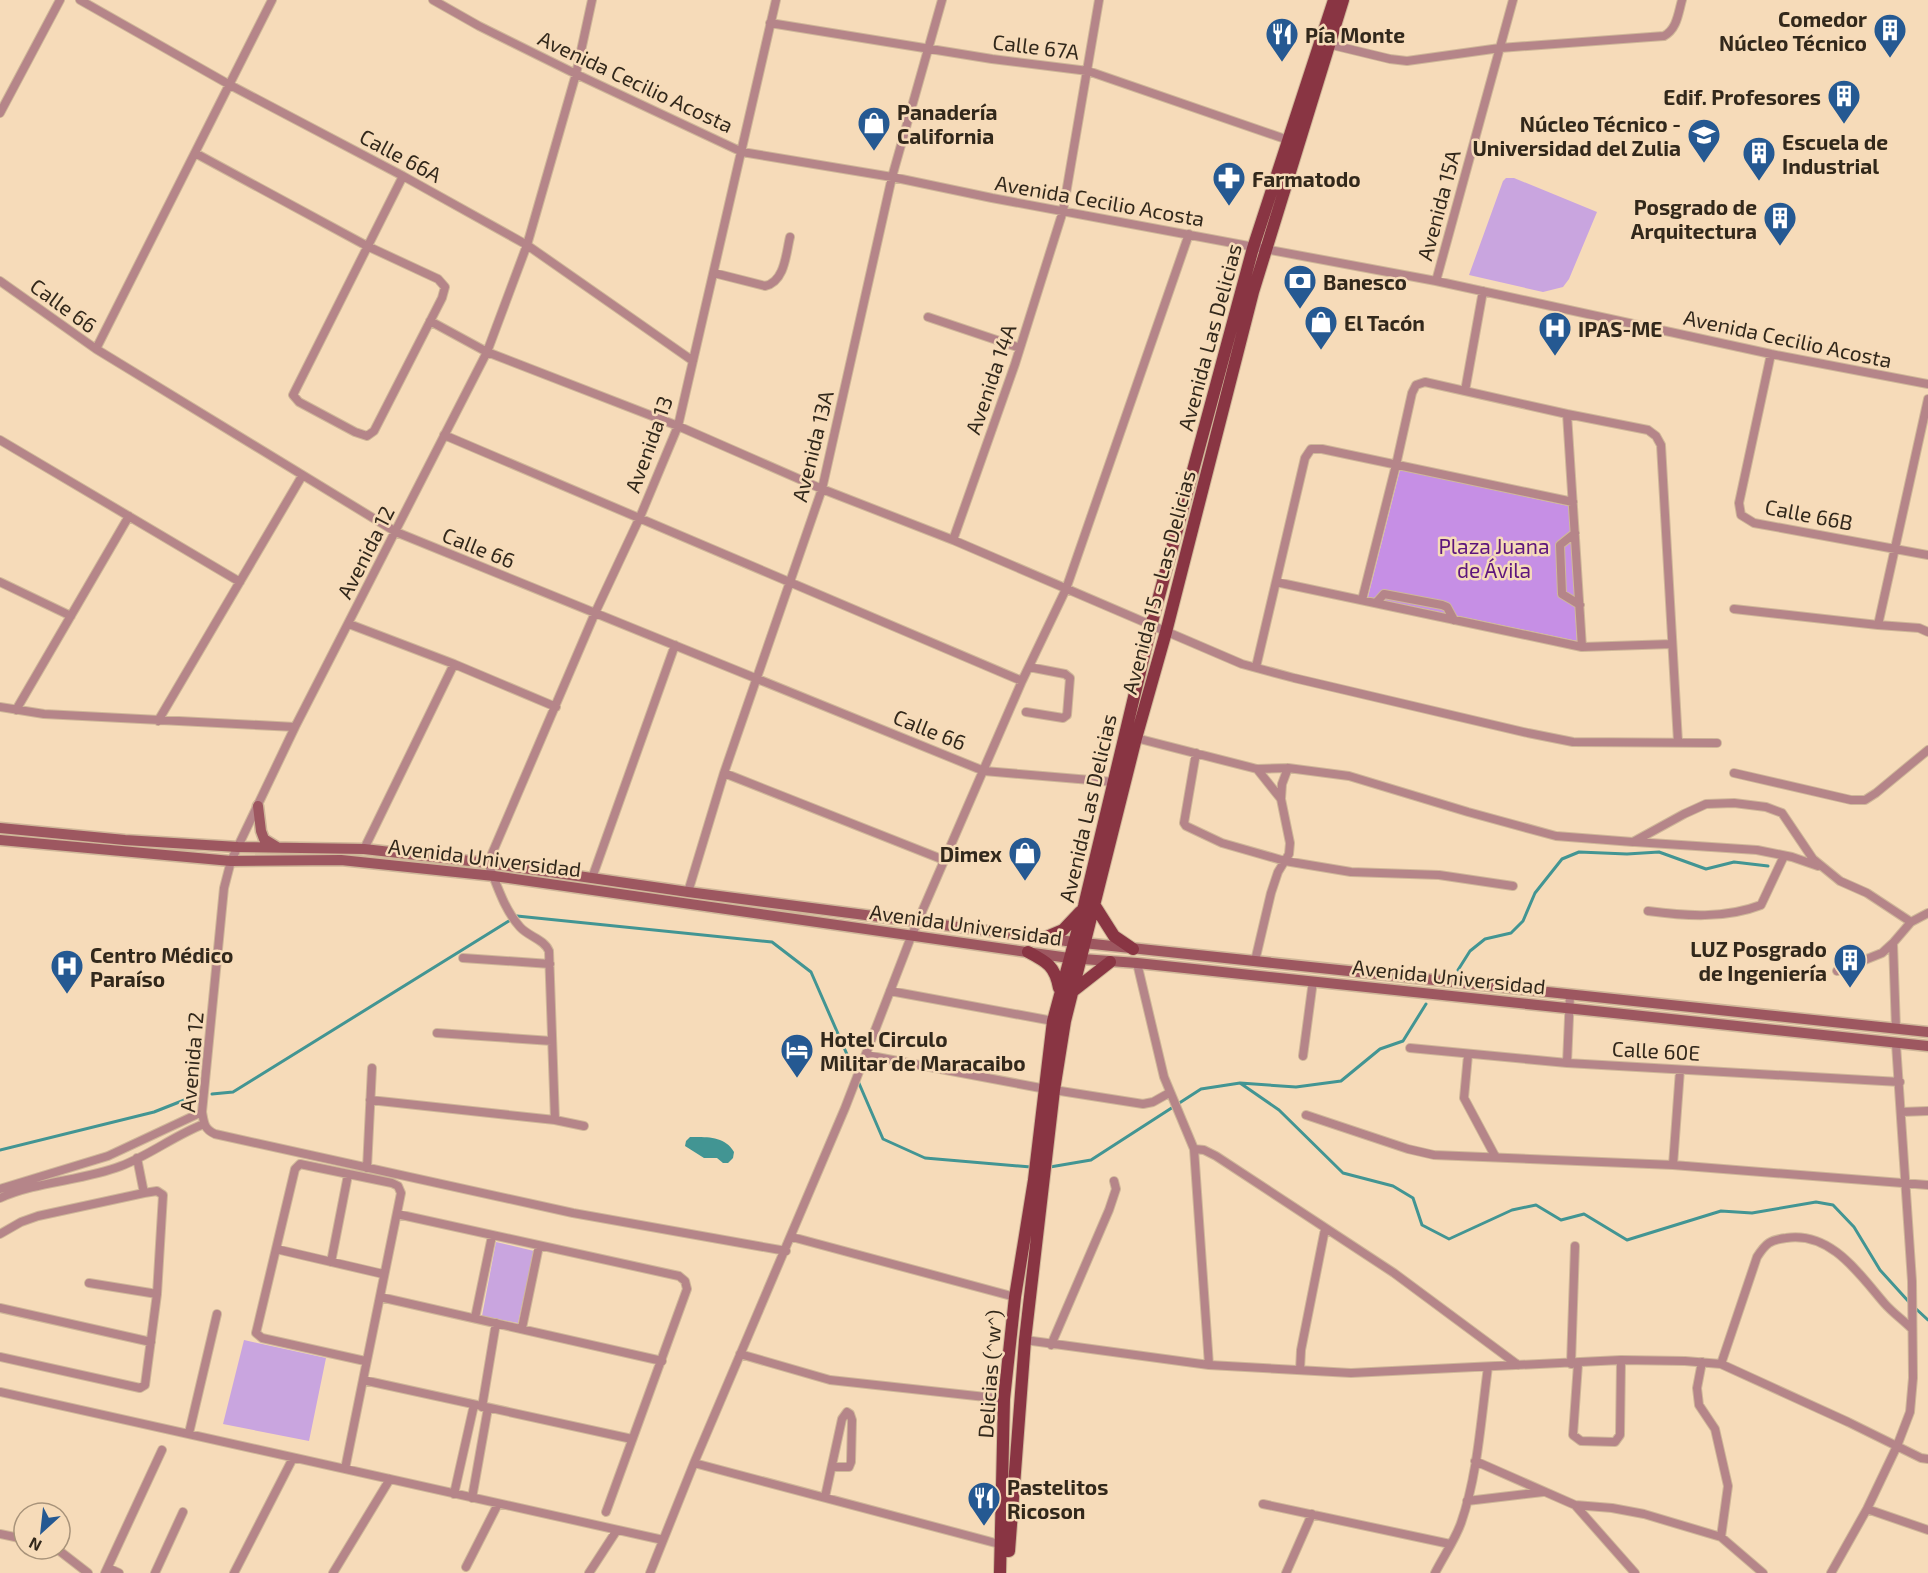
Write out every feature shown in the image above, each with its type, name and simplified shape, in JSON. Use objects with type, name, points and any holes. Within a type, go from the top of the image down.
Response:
[{"type":"main road","name":"Avenida Las Delicias","points":[[1039,1181],[1050,1089],[1053,1021],[1089,906],[1114,782],[1150,626],[1253,248],[1334,0]]},
{"type":"main road","name":"Avenida 15 - Las Delicias","points":[[1089,906],[1166,632],[1251,303],[1343,0]]},
{"type":"main road","points":[[1044,939],[1063,930],[1089,906],[1114,936],[1133,949]]},
{"type":"main road","points":[[1028,952],[1047,962],[1057,975],[1060,993]]},
{"type":"main road","points":[[1050,1089],[1073,991],[1074,959]]},
{"type":"main road","points":[[1073,991],[1110,962]]},
{"type":"main road","name":"Delicias (^w^)","points":[[1008,1573],[1005,1545],[1004,1399],[1015,1297],[1039,1181]]},
{"type":"main road","name":"Delicias (^w^)","points":[[1000,1573],[1005,1545],[1039,1181]]},
{"type":"street","points":[[0,113],[60,0]]},
{"type":"street","name":"Calle 66A","points":[[80,0],[230,85],[403,176],[527,245],[693,361]]},
{"type":"street","points":[[96,350],[272,0]]},
{"type":"street","name":"Avenida Cecilio Acosta","points":[[434,0],[479,26],[576,74],[742,152],[892,177],[1253,248],[1436,281],[1771,354],[1928,384]]},
{"type":"street","name":"Avenida 12","points":[[204,1124],[202,1112],[224,888],[231,861],[295,727],[487,352],[527,245],[576,74],[592,0]]},
{"type":"street","name":"Avenida 13","points":[[488,863],[678,426],[776,0]]},
{"type":"street","name":"Avenida 13A","points":[[688,892],[724,773],[822,489],[892,177],[942,0]]},
{"type":"street","name":"Avenida 14A","points":[[953,540],[1020,348],[1063,211],[1099,0]]},
{"type":"street","name":"Avenida 15A","points":[[1436,281],[1513,0]]},
{"type":"street","points":[[1328,44],[1407,61],[1500,48],[1664,36],[1671,32],[1676,23],[1682,0]]},
{"type":"street","name":"Calle 67A","points":[[770,23],[927,49],[1088,71],[1288,140]]},
{"type":"street","points":[[195,153],[367,246],[438,279],[445,287],[442,298],[374,431],[367,436],[299,402],[293,395],[367,246],[403,176]]},
{"type":"street","points":[[650,1573],[740,1354],[792,1237],[911,937],[1022,681],[1066,590],[1189,234]]},
{"type":"street","points":[[714,273],[765,286],[773,284],[779,278],[790,237]]},
{"type":"street","name":"Calle 66","points":[[0,281],[96,350],[396,532],[984,771],[1114,782]]},
{"type":"street","points":[[1465,391],[1483,291]]},
{"type":"street","points":[[928,317],[1020,348]]},
{"type":"street","points":[[430,321],[487,352],[678,426],[822,489],[953,540],[1242,664],[1517,731],[1574,742],[1717,743]]},
{"type":"street","name":"Calle 66B","points":[[1771,354],[1739,503],[1741,515],[1754,523],[1928,555]]},
{"type":"street","points":[[1362,600],[1412,393],[1416,385],[1425,382],[1648,430],[1656,436],[1661,445],[1678,742]]},
{"type":"street","points":[[1878,626],[1928,399]]},
{"type":"street","points":[[1567,414],[1582,647]]},
{"type":"street","points":[[444,435],[1022,681]]},
{"type":"street","points":[[0,440],[240,582]]},
{"type":"street","points":[[1256,667],[1305,458],[1311,449],[1573,502]]},
{"type":"street","points":[[158,721],[302,477]]},
{"type":"street","points":[[16,710],[129,516]]},
{"type":"street","points":[[1575,533],[1560,545],[1561,590],[1566,597],[1580,605]]},
{"type":"street","points":[[0,582],[71,616]]},
{"type":"street","points":[[1276,582],[1582,647],[1672,644]]},
{"type":"street","points":[[1376,603],[1384,594],[1442,605],[1447,607],[1454,620]]},
{"type":"street","points":[[1734,609],[1878,626],[1919,628],[1928,632]]},
{"type":"street","points":[[349,624],[454,664],[556,707]]},
{"type":"street","points":[[592,878],[675,645]]},
{"type":"street","points":[[364,849],[454,664]]},
{"type":"street","points":[[1026,712],[1063,718],[1066,715],[1070,678],[1065,674],[1029,667]]},
{"type":"street","points":[[0,707],[44,714],[295,727]]},
{"type":"street","points":[[1136,738],[1257,769],[1288,768],[1349,776],[1556,836],[1757,850],[1823,868]]},
{"type":"street","points":[[1734,773],[1851,800],[1865,800],[1928,750]]},
{"type":"street","points":[[1196,753],[1184,817],[1186,826],[1222,843],[1285,861],[1351,872],[1439,875],[1513,886]]},
{"type":"street","points":[[1255,961],[1271,893],[1288,854],[1290,843],[1281,799],[1282,784],[1288,768]]},
{"type":"street","points":[[1257,769],[1281,799]]},
{"type":"street","points":[[724,773],[944,861]]},
{"type":"street","points":[[1633,842],[1706,804],[1734,803],[1766,807],[1782,813],[1813,859],[1823,868],[1840,881],[1867,893],[1911,922]]},
{"type":"street","points":[[258,806],[264,839],[277,847]]},
{"type":"street","name":"Avenida Universidad","points":[[0,828],[125,840],[364,849],[488,863],[1044,939],[1928,1032]]},
{"type":"street","name":"Avenida Universidad","points":[[0,840],[231,861],[341,860],[494,876],[1074,959],[1137,963],[1928,1046]]},
{"type":"street","points":[[1648,911],[1678,915],[1721,914],[1748,910],[1761,905],[1784,856]]},
{"type":"street","points":[[488,863],[510,913],[529,936],[546,944],[549,951],[555,1120]]},
{"type":"street","points":[[1837,971],[1882,953],[1911,922],[1928,913]]},
{"type":"street","points":[[1893,943],[1896,1029]]},
{"type":"street","points":[[463,958],[550,964]]},
{"type":"street","points":[[1137,963],[1156,1049],[1171,1097],[1194,1149],[1209,1365]]},
{"type":"street","points":[[1303,1056],[1313,981]]},
{"type":"street","points":[[890,991],[1053,1021]]},
{"type":"street","points":[[1567,1063],[1570,994]]},
{"type":"street","points":[[437,1033],[552,1041]]},
{"type":"street","points":[[1831,1573],[1867,1509],[1897,1446],[1910,1412],[1913,1378],[1912,1281],[1896,1044]]},
{"type":"street","name":"Calle 60E","points":[[1410,1048],[1567,1063],[1900,1082]]},
{"type":"street","points":[[1468,1054],[1464,1098],[1495,1156]]},
{"type":"street","points":[[865,1057],[1143,1104],[1171,1097]]},
{"type":"street","points":[[367,1168],[372,1068]]},
{"type":"street","points":[[1673,1165],[1680,1070]]},
{"type":"street","points":[[370,1100],[555,1120],[584,1126]]},
{"type":"street","points":[[1901,1112],[1928,1111]]},
{"type":"street","points":[[0,1189],[108,1156],[202,1112]]},
{"type":"street","points":[[1306,1115],[1434,1155],[1673,1165],[1928,1185]]},
{"type":"street","points":[[0,1198],[19,1191],[107,1170],[137,1158],[180,1134],[204,1124],[205,1128],[214,1134],[573,1213],[786,1251]]},
{"type":"street","points":[[1194,1149],[1204,1150],[1216,1156],[1394,1273],[1518,1365]]},
{"type":"street","points":[[137,1158],[144,1193]]},
{"type":"street","points":[[345,1469],[401,1192],[398,1186],[300,1164],[295,1169],[256,1329],[258,1336],[365,1361]]},
{"type":"street","points":[[331,1262],[348,1174]]},
{"type":"street","points":[[1050,1345],[1109,1210],[1116,1189],[1114,1181]]},
{"type":"street","points":[[0,1234],[21,1222],[38,1216],[144,1193],[157,1191],[163,1196],[157,1294],[145,1385],[140,1388],[0,1357]]},
{"type":"street","points":[[397,1214],[680,1276],[685,1281],[687,1289],[606,1512]]},
{"type":"street","points":[[1300,1370],[1301,1350],[1325,1228]]},
{"type":"street","points":[[475,1318],[492,1236]]},
{"type":"street","points":[[792,1237],[1015,1297]]},
{"type":"street","points":[[1721,1364],[1757,1257],[1764,1245],[1776,1239],[1792,1237],[1815,1239],[1836,1250],[1864,1278],[1887,1306],[1912,1329]]},
{"type":"street","points":[[522,1328],[539,1246]]},
{"type":"street","points":[[1575,1246],[1573,1435],[1581,1441],[1615,1442],[1620,1435],[1622,1360]]},
{"type":"street","points":[[276,1249],[383,1274]]},
{"type":"street","points":[[89,1283],[157,1294]]},
{"type":"street","points":[[380,1298],[662,1361]]},
{"type":"street","points":[[0,1308],[151,1342]]},
{"type":"street","points":[[189,1433],[218,1314]]},
{"type":"street","points":[[472,1498],[481,1406],[496,1323]]},
{"type":"street","points":[[1025,1340],[1209,1365],[1351,1373],[1622,1360],[1721,1364],[1921,1458],[1928,1459]]},
{"type":"street","points":[[740,1354],[830,1380],[1004,1399]]},
{"type":"street","points":[[1702,1362],[1697,1388],[1699,1405],[1715,1429],[1728,1486],[1721,1537]]},
{"type":"street","points":[[1435,1573],[1460,1525],[1467,1501],[1488,1367]]},
{"type":"street","points":[[363,1380],[632,1439]]},
{"type":"street","points":[[0,1392],[663,1540]]},
{"type":"street","points":[[453,1494],[481,1406]]},
{"type":"street","points":[[825,1497],[842,1419],[847,1412],[852,1420],[851,1462],[849,1467],[832,1467]]},
{"type":"street","points":[[119,1573],[107,1570],[162,1450]]},
{"type":"street","points":[[234,1573],[293,1458]]},
{"type":"street","points":[[1475,1461],[1575,1505],[1612,1508],[1644,1514],[1721,1537],[1763,1573]]},
{"type":"street","points":[[694,1463],[1005,1545]]},
{"type":"street","points":[[333,1573],[390,1479]]},
{"type":"street","points":[[1467,1501],[1545,1492]]},
{"type":"street","points":[[466,1567],[498,1504]]},
{"type":"street","points":[[1263,1504],[1450,1544]]},
{"type":"street","points":[[1575,1505],[1635,1573]]},
{"type":"street","points":[[1867,1509],[1927,1528]]},
{"type":"street","points":[[155,1573],[183,1512]]},
{"type":"street","points":[[1286,1573],[1312,1514]]},
{"type":"street","points":[[589,1573],[617,1530]]},
{"type":"street","points":[[72,1561],[88,1573]]},
{"type":"shaded area","points":[[1506,178],[1514,178],[1597,212],[1569,279],[1563,287],[1543,292],[1469,275]]},
{"type":"shaded area","points":[[496,1242],[534,1251],[518,1323],[482,1316]]},
{"type":"shaded area","points":[[244,1340],[326,1358],[309,1441],[223,1424]]},
{"type":"green space","name":"Plaza Juana de Ávila","points":[[1400,470],[1569,506],[1577,641],[1368,597]]},
{"type":"water","points":[[690,1137],[721,1140],[734,1152],[733,1158],[728,1163],[723,1163],[717,1158],[704,1158],[685,1146]]},
{"type":"waterway","points":[[1458,970],[1470,951],[1485,939],[1511,933],[1523,921],[1535,893],[1562,859],[1579,852],[1627,854],[1659,852],[1706,869],[1734,862],[1768,866]]},
{"type":"waterway","points":[[212,1094],[233,1092],[517,916],[772,942],[811,972],[856,1075]]},
{"type":"waterway","points":[[1240,1083],[1296,1087],[1341,1081],[1380,1049],[1403,1041],[1426,1004]]},
{"type":"waterway","points":[[858,1081],[883,1139],[925,1158],[1031,1167]]},
{"type":"waterway","points":[[1050,1167],[1091,1160],[1201,1089],[1240,1083],[1279,1110],[1343,1173],[1393,1186],[1413,1198],[1422,1225],[1449,1239],[1512,1210],[1536,1205],[1561,1220],[1584,1214],[1627,1240],[1721,1211],[1752,1213],[1816,1202],[1833,1205],[1854,1227],[1880,1270],[1909,1302]]},
{"type":"waterway","points":[[0,1150],[154,1112],[197,1095]]},
{"type":"waterway","points":[[1914,1307],[1928,1320]]},
{"type":"place","name":"Comedor Núcleo Técnico","points":[[1890,59]]},
{"type":"place","name":"Pía Monte","points":[[1282,63]]},
{"type":"place","name":"Edif. Profesores","points":[[1844,125]]},
{"type":"place","name":"Panadería California","points":[[874,152]]},
{"type":"place","name":"Núcleo Técnico - Universidad del Zulia","points":[[1704,164]]},
{"type":"place","name":"Escuela de Industrial","points":[[1759,182]]},
{"type":"place","name":"Farmatodo","points":[[1229,207]]},
{"type":"place","name":"Posgrado de Arquitectura","points":[[1780,247]]},
{"type":"place","name":"Banesco","points":[[1300,310]]},
{"type":"place","name":"El Tacón","points":[[1321,351]]},
{"type":"place","name":"IPAS-ME","points":[[1555,357]]},
{"type":"place","name":"Dimex","points":[[1025,882]]},
{"type":"place","name":"LUZ Posgrado de Ingeniería","points":[[1850,989]]},
{"type":"place","name":"Centro Médico Paraíso","points":[[67,995]]},
{"type":"place","name":"Hotel Circulo Militar de Maracaibo","points":[[797,1079]]},
{"type":"place","name":"Pastelitos Ricoson","points":[[984,1527]]}]
